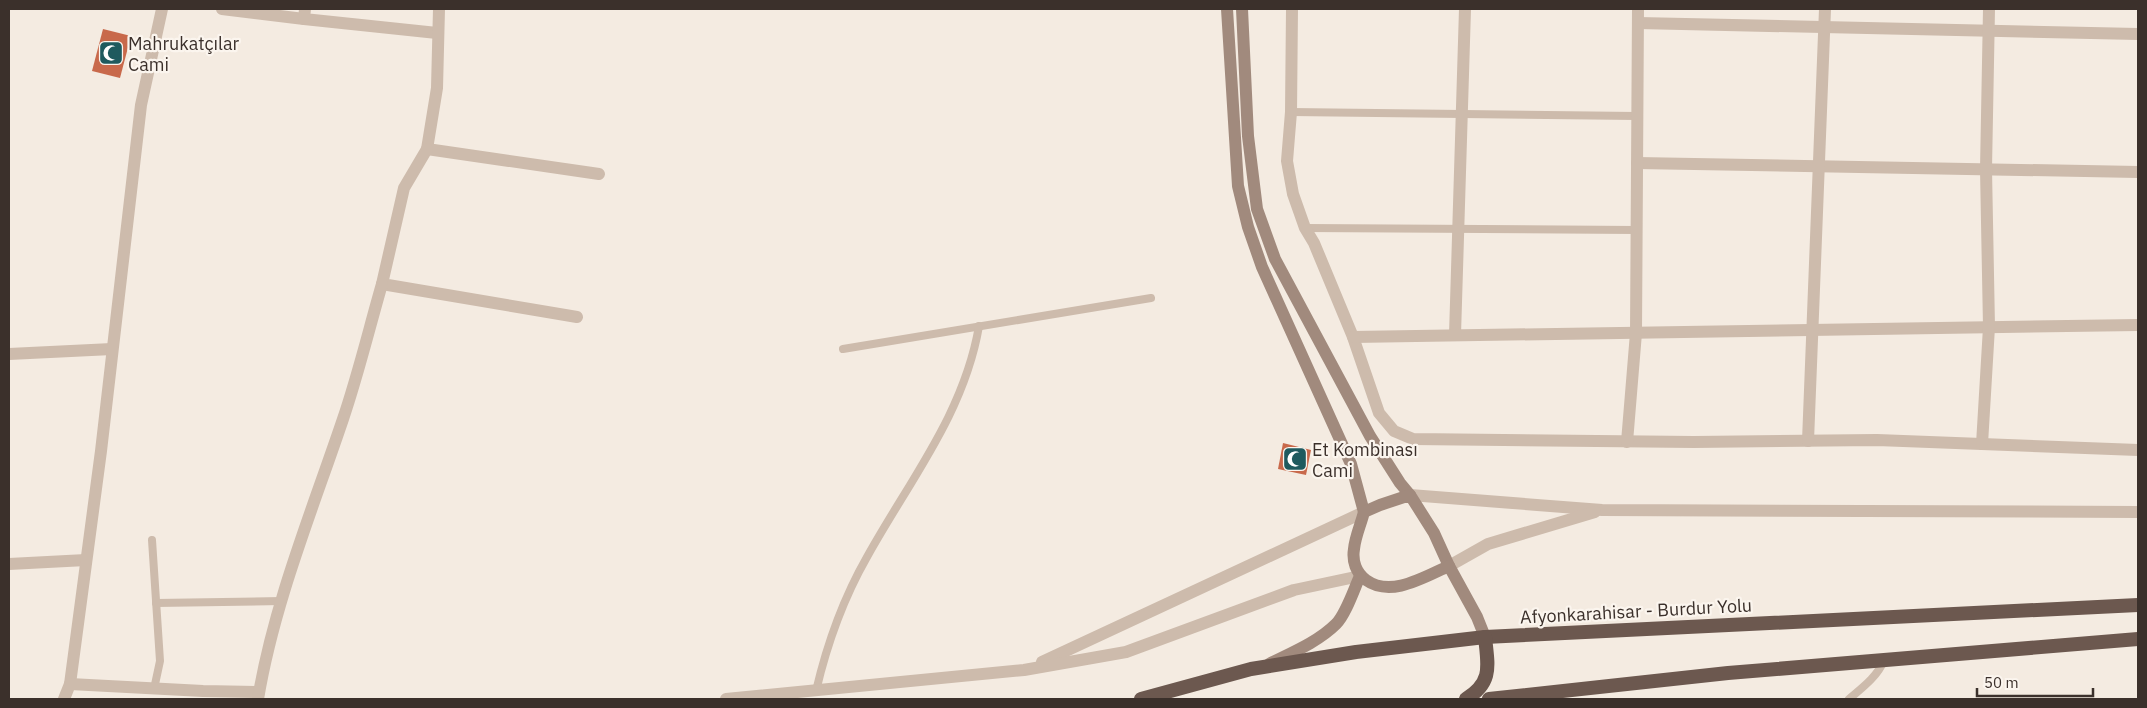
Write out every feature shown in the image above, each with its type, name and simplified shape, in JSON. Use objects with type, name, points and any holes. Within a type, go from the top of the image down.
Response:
[{"type":"highway","name":"Afyonkarahisar - Burdur Yolu","points":[[1141,699],[1262,667],[1356,652],[1484,637],[2138,605]]},
{"type":"highway","points":[[1466,699],[1477,692],[1487,674],[1488,666],[1484,637]]},
{"type":"highway","points":[[1489,699],[1728,673],[2138,640]]},
{"type":"main road","points":[[1228,9],[1235,163],[1238,186],[1248,227],[1262,267],[1351,464],[1364,512],[1354,549],[1354,563],[1360,576],[1373,585],[1386,587],[1401,586],[1449,566]]},
{"type":"main road","points":[[1242,9],[1248,136],[1257,209],[1275,258],[1370,436],[1434,533],[1449,566],[1477,617],[1484,637]]},
{"type":"main road","points":[[1364,512],[1380,504],[1410,495]]},
{"type":"main road","points":[[1262,667],[1310,643],[1337,624],[1360,576]]},
{"type":"street","points":[[64,699],[70,684],[141,105],[162,9]]},
{"type":"street","points":[[222,9],[305,14],[437,33]]},
{"type":"street","points":[[70,684],[258,696],[282,601],[344,416],[382,284],[404,188],[427,149],[437,88],[439,9]]},
{"type":"street","points":[[1292,9],[1287,161],[1293,194],[1305,228],[1314,243],[1353,337],[1379,413],[1388,426],[1403,436],[1413,440],[1627,442],[1877,440],[2138,450]]},
{"type":"street","points":[[1455,335],[1466,9]]},
{"type":"street","points":[[1627,442],[1636,332],[1638,9]]},
{"type":"street","points":[[1808,441],[1825,9]]},
{"type":"street","points":[[1982,444],[1989,327],[1986,169],[1989,9]]},
{"type":"street","points":[[1638,22],[2138,34]]},
{"type":"street","points":[[427,149],[599,174]]},
{"type":"street","points":[[1637,163],[2138,172]]},
{"type":"street","points":[[382,284],[577,317]]},
{"type":"street","points":[[1353,337],[2138,325]]},
{"type":"street","points":[[9,354],[112,349]]},
{"type":"street","points":[[1410,495],[1602,510],[2138,512]]},
{"type":"street","points":[[1449,566],[1488,544],[1602,510]]},
{"type":"street","points":[[1024,670],[1364,512]]},
{"type":"street","points":[[9,564],[86,560]]},
{"type":"street","points":[[726,699],[1024,670],[1126,652],[1294,590],[1360,576]]},
{"type":"lane","points":[[1290,112],[1637,116]]},
{"type":"lane","points":[[1305,228],[1636,230]]},
{"type":"lane","points":[[843,348],[1151,298]]},
{"type":"lane","points":[[816,691],[831,636],[854,582],[867,557],[922,468],[956,403],[972,359],[979,326]]},
{"type":"lane","points":[[152,540],[160,661],[154,688]]},
{"type":"lane","points":[[156,603],[282,601]]},
{"type":"lane","points":[[1849,699],[1882,667],[1884,660]]},
{"type":"building","name":"Mahrukatçılar Cami","points":[[103,29],[131,36],[120,78],[92,71]]},
{"type":"building","name":"Et Kombinası Cami","points":[[1283,443],[1311,450],[1306,475],[1278,469]]},
{"type":"place","name":"Mahrukatçılar Cami","points":[[111,53]]},
{"type":"place","name":"Et Kombinası Cami","points":[[1295,459]]}]
